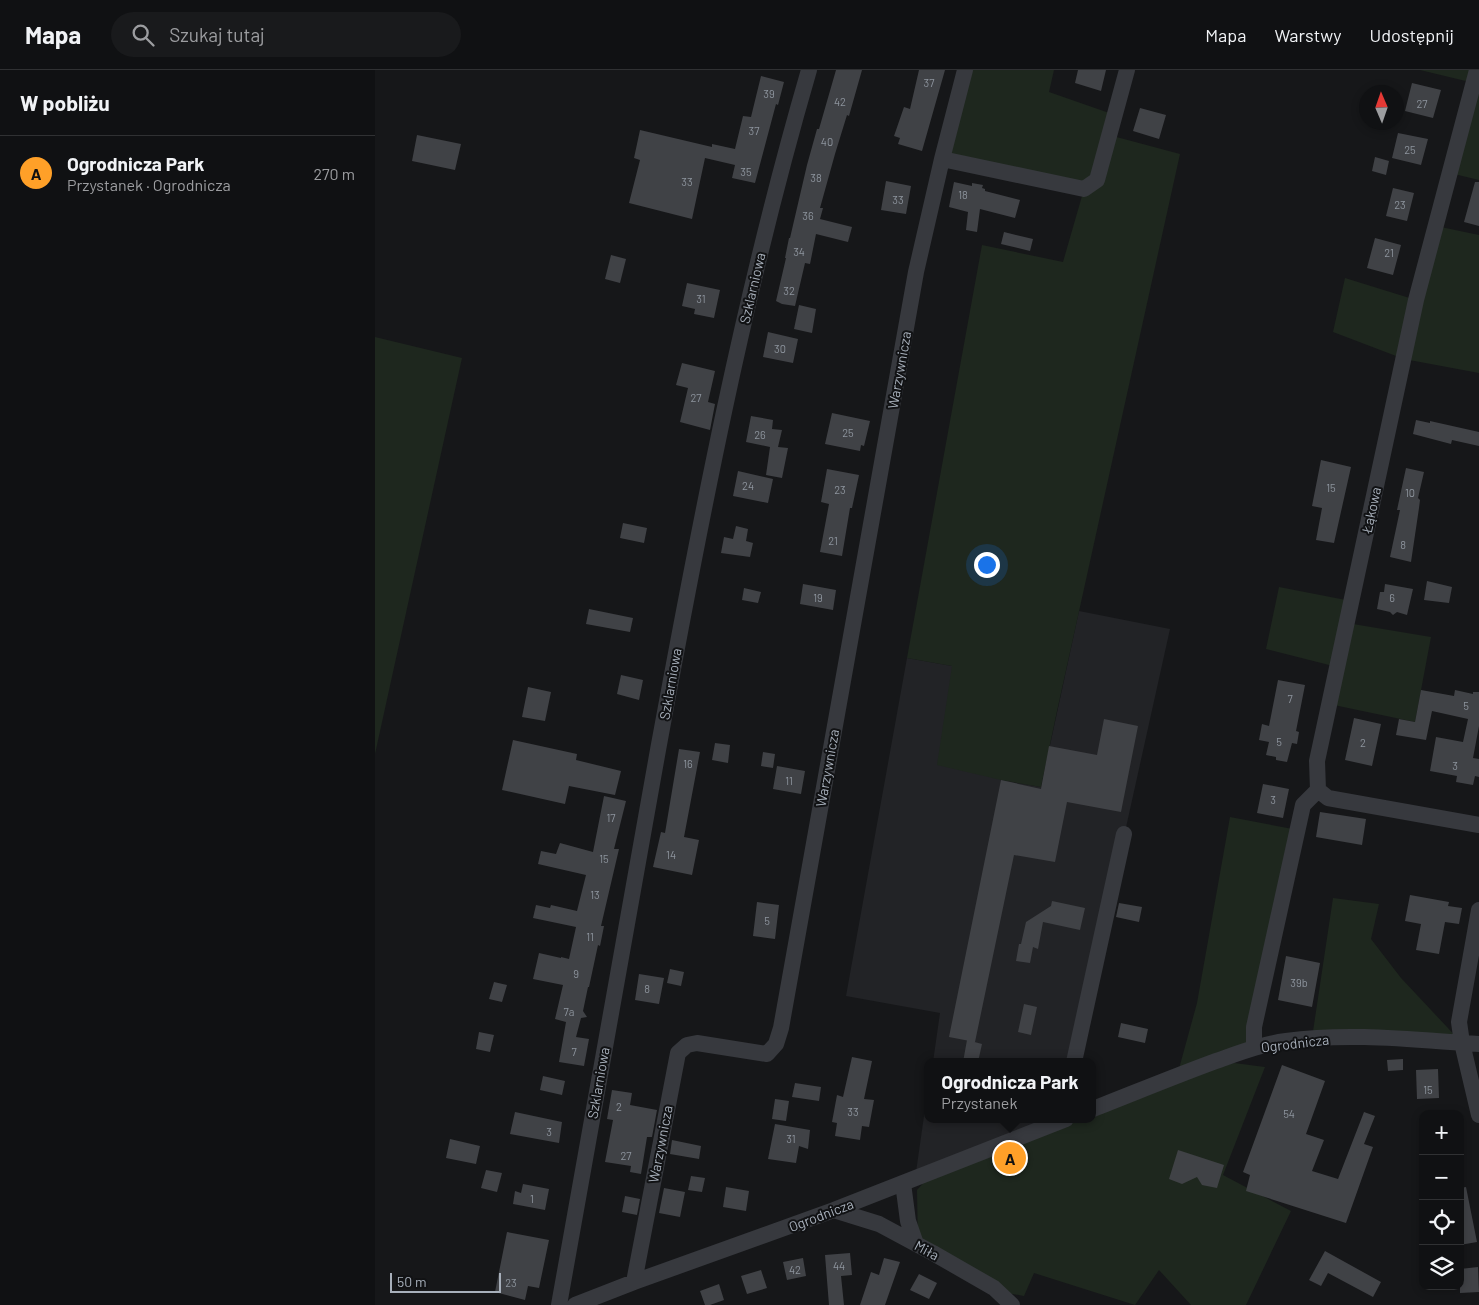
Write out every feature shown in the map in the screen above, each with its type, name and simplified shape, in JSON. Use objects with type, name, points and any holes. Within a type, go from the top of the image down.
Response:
[{"type":"street","name":"Szklarniowa","points":[[559,1305],[613,996],[704,502],[765,231],[809,70]]},
{"type":"street","name":"Warzywnicza","points":[[634,1282],[678,1053],[687,1045],[697,1044],[767,1054],[776,1044],[916,272],[965,70]]},
{"type":"street","points":[[942,159],[1084,189],[1097,180],[1127,70]]},
{"type":"street","name":"Łąkowa","points":[[1318,790],[1317,761],[1415,309],[1477,70]]},
{"type":"street","points":[[1254,1048],[1254,1028],[1303,805],[1318,790],[1328,798],[1479,825]]},
{"type":"street","points":[[1075,1058],[1124,834]]},
{"type":"street","points":[[1479,910],[1459,1022],[1462,1043],[1479,1114]]},
{"type":"street","name":"Ogrodnicza","points":[[1096,1108],[1190,1070],[1254,1048],[1285,1041],[1321,1038],[1401,1038],[1479,1044]]},
{"type":"street","name":"Ogrodnicza","points":[[575,1305],[600,1301],[634,1282],[834,1210],[1056,1123]]},
{"type":"street","points":[[903,1184],[908,1222],[916,1244]]},
{"type":"street","name":"Miła","points":[[834,1210],[879,1224],[994,1288],[1012,1305]]},
{"type":"shaded area","points":[[965,70],[1054,70],[1049,92],[1115,115],[1109,135],[1180,154],[1041,787],[937,765],[952,666],[907,658],[982,245],[1063,262],[1084,189],[942,159]]},
{"type":"shaded area","points":[[1420,70],[1479,70],[1479,180],[1450,173],[1474,83]]},
{"type":"shaded area","points":[[1436,226],[1479,235],[1479,373],[1404,359],[1333,332],[1345,278],[1416,300]]},
{"type":"shaded area","points":[[375,337],[462,358],[375,754]]},
{"type":"shaded area","points":[[1279,587],[1351,601],[1347,623],[1431,637],[1415,722],[1329,704],[1337,667],[1266,649]]},
{"type":"shaded area","points":[[1079,611],[1170,629],[1075,1058],[934,1058],[940,1013],[846,996],[907,658],[952,666],[1001,780],[1041,787]]},
{"type":"shaded area","points":[[1230,817],[1298,830],[1254,1048],[1177,1076],[1197,1003]]},
{"type":"shaded area","points":[[1333,898],[1379,904],[1371,939],[1401,978],[1462,1043],[1312,1038]]},
{"type":"shaded area","points":[[1234,1063],[1265,1067],[1223,1175],[1291,1211],[1246,1305],[1191,1305],[1159,1270],[1135,1305],[1034,1273],[1024,1296],[997,1291],[918,1247],[917,1190],[928,1178],[1066,1123],[1096,1123],[1096,1112],[1187,1075]]},
{"type":"shaded area","points":[[924,1116],[924,1123],[1056,1123],[915,1179]]},
{"type":"building","points":[[836,70],[862,70],[849,116],[847,115],[835,154],[820,208],[823,208],[820,219],[852,227],[848,242],[816,234],[810,264],[805,263],[795,306],[782,304],[776,301],[789,238],[817,129],[819,129]]},
{"type":"building","points":[[919,70],[945,70],[922,151],[898,144],[900,138],[894,136],[904,107],[910,109]]},
{"type":"building","points":[[1078,70],[1106,70],[1101,91],[1075,83]]},
{"type":"building","points":[[761,76],[784,82],[778,105],[776,104],[755,183],[732,178],[735,165],[705,158],[692,219],[629,203],[640,160],[634,158],[640,130],[712,147],[712,144],[735,149],[743,116],[751,117]]},
{"type":"building","points":[[1412,83],[1441,90],[1433,118],[1405,111]]},
{"type":"building","points":[[1140,108],[1166,115],[1159,139],[1133,131]]},
{"type":"building","points":[[1398,133],[1428,139],[1421,165],[1392,158]]},
{"type":"building","points":[[417,135],[461,144],[455,170],[412,161]]},
{"type":"building","points":[[1375,157],[1389,161],[1386,175],[1372,171]]},
{"type":"building","points":[[886,181],[911,186],[906,214],[881,210]]},
{"type":"building","points":[[954,182],[972,186],[972,183],[983,185],[982,188],[985,191],[1020,200],[1015,218],[980,209],[977,232],[966,230],[968,212],[949,207]]},
{"type":"building","points":[[1475,182],[1479,182],[1479,226],[1464,222]]},
{"type":"building","points":[[1393,188],[1414,193],[1407,221],[1386,216]]},
{"type":"building","points":[[1004,232],[1033,239],[1030,251],[1001,244]]},
{"type":"building","points":[[1375,238],[1401,245],[1393,275],[1367,268]]},
{"type":"building","points":[[611,255],[626,259],[620,283],[605,279]]},
{"type":"building","points":[[687,283],[720,290],[714,318],[694,314],[695,309],[682,306]]},
{"type":"building","points":[[799,305],[816,309],[812,333],[794,329]]},
{"type":"building","points":[[768,332],[798,339],[793,363],[763,357]]},
{"type":"building","points":[[682,363],[715,371],[708,402],[715,404],[710,430],[680,422],[688,388],[676,385]]},
{"type":"building","points":[[832,413],[870,421],[864,446],[861,445],[860,451],[825,444]]},
{"type":"building","points":[[751,416],[773,420],[772,429],[782,430],[778,447],[788,448],[782,478],[766,475],[770,447],[746,442]]},
{"type":"building","points":[[1416,420],[1430,423],[1430,421],[1479,432],[1479,446],[1452,440],[1451,444],[1413,434]]},
{"type":"building","points":[[1321,460],[1351,467],[1334,543],[1316,540],[1322,508],[1312,506]]},
{"type":"building","points":[[1406,468],[1424,472],[1418,498],[1420,500],[1411,562],[1390,557],[1400,510],[1397,510]]},
{"type":"building","points":[[827,469],[859,475],[852,508],[850,508],[842,556],[820,552],[829,504],[821,502]]},
{"type":"building","points":[[738,471],[773,479],[768,503],[733,496]]},
{"type":"building","points":[[623,523],[647,528],[644,543],[620,538]]},
{"type":"building","points":[[736,526],[748,529],[746,541],[753,543],[750,557],[721,553],[724,537],[733,539]]},
{"type":"building","points":[[1427,581],[1452,587],[1449,603],[1424,600]]},
{"type":"building","points":[[803,584],[836,590],[833,610],[800,604]]},
{"type":"building","points":[[1385,584],[1413,589],[1407,615],[1397,612],[1393,615],[1390,612],[1377,609],[1380,592],[1384,592]]},
{"type":"building","points":[[744,588],[761,592],[758,603],[742,600]]},
{"type":"building","points":[[589,609],[633,618],[630,632],[586,624]]},
{"type":"building","points":[[621,675],[643,680],[639,700],[617,694]]},
{"type":"building","points":[[1278,680],[1305,685],[1296,731],[1299,732],[1297,744],[1292,743],[1287,762],[1276,760],[1276,757],[1266,755],[1269,742],[1259,740],[1262,724],[1269,726]]},
{"type":"building","points":[[528,687],[551,692],[545,721],[522,717]]},
{"type":"building","points":[[1421,690],[1454,696],[1455,690],[1473,694],[1473,692],[1479,692],[1479,726],[1473,758],[1479,759],[1479,777],[1475,776],[1473,785],[1456,782],[1457,776],[1430,771],[1436,737],[1463,742],[1468,719],[1432,711],[1426,740],[1396,735],[1399,719],[1415,722]]},
{"type":"building","points":[[1354,718],[1381,724],[1372,766],[1345,760]]},
{"type":"building","points":[[1104,719],[1138,726],[1121,812],[1067,802],[1055,862],[1014,855],[975,1042],[949,1037],[1001,780],[1041,789],[1049,746],[1097,755]]},
{"type":"building","points":[[513,740],[577,754],[576,760],[621,771],[615,795],[569,786],[565,804],[502,790]]},
{"type":"building","points":[[715,743],[730,745],[728,763],[712,760]]},
{"type":"building","points":[[679,749],[700,752],[684,837],[699,840],[692,875],[653,867],[661,832],[665,833]]},
{"type":"building","points":[[763,752],[775,754],[773,768],[761,766]]},
{"type":"building","points":[[777,766],[805,771],[801,794],[773,789]]},
{"type":"building","points":[[1263,784],[1289,789],[1283,818],[1257,813]]},
{"type":"building","points":[[604,796],[626,801],[614,849],[619,849],[601,926],[604,926],[600,946],[598,945],[583,1011],[587,1017],[581,1018],[576,1037],[589,1039],[584,1066],[559,1062],[566,1022],[555,1019],[563,985],[533,979],[539,953],[569,959],[576,927],[533,918],[536,905],[550,908],[551,905],[577,911],[586,875],[538,864],[541,851],[556,854],[560,843],[593,852]]},
{"type":"building","points":[[1320,812],[1366,819],[1362,845],[1316,837]]},
{"type":"building","points":[[1410,895],[1449,902],[1448,906],[1462,908],[1459,924],[1445,922],[1439,954],[1416,950],[1421,924],[1405,921]]},
{"type":"building","points":[[1052,901],[1085,908],[1080,930],[1043,922],[1038,949],[1033,947],[1030,963],[1016,961],[1026,922],[1051,906]]},
{"type":"building","points":[[757,902],[779,905],[775,939],[753,936]]},
{"type":"building","points":[[1119,903],[1142,907],[1139,922],[1116,917]]},
{"type":"building","points":[[1286,956],[1320,963],[1312,1007],[1278,1000]]},
{"type":"building","points":[[670,969],[684,972],[681,986],[667,983]]},
{"type":"building","points":[[639,974],[664,978],[659,1004],[635,1000]]},
{"type":"building","points":[[494,982],[507,985],[502,1002],[489,999]]},
{"type":"building","points":[[1024,1004],[1037,1007],[1031,1035],[1018,1032]]},
{"type":"building","points":[[1121,1023],[1148,1029],[1145,1043],[1118,1037]]},
{"type":"building","points":[[479,1032],[494,1035],[490,1052],[476,1049]]},
{"type":"building","points":[[967,1040],[982,1044],[979,1058],[964,1058]]},
{"type":"building","points":[[852,1057],[872,1061],[864,1099],[874,1100],[869,1127],[862,1126],[860,1140],[835,1136],[837,1123],[832,1122],[837,1095],[843,1097]]},
{"type":"building","points":[[1403,1059],[1403,1070],[1388,1071],[1387,1060]]},
{"type":"building","points":[[1282,1065],[1325,1081],[1306,1134],[1324,1140],[1312,1171],[1338,1179],[1364,1112],[1375,1116],[1364,1144],[1373,1147],[1346,1223],[1246,1191],[1250,1175],[1243,1172]]},
{"type":"building","points":[[1438,1069],[1439,1098],[1417,1099],[1416,1070]]},
{"type":"building","points":[[543,1076],[565,1081],[562,1095],[540,1090]]},
{"type":"building","points":[[795,1083],[821,1087],[819,1101],[792,1097]]},
{"type":"building","points":[[612,1090],[632,1093],[630,1105],[657,1110],[652,1137],[647,1137],[641,1174],[630,1172],[631,1166],[605,1162],[613,1120],[607,1119]]},
{"type":"building","points":[[775,1099],[789,1101],[786,1121],[772,1119]]},
{"type":"building","points":[[515,1112],[562,1122],[559,1143],[510,1134]]},
{"type":"building","points":[[775,1124],[810,1130],[808,1149],[799,1146],[796,1163],[768,1159]]},
{"type":"building","points":[[450,1139],[480,1146],[476,1164],[446,1158]]},
{"type":"building","points":[[672,1140],[701,1146],[699,1159],[670,1154]]},
{"type":"building","points":[[1178,1150],[1224,1165],[1217,1188],[1202,1185],[1197,1177],[1182,1184],[1169,1179]]},
{"type":"building","points":[[486,1170],[502,1173],[497,1192],[481,1188]]},
{"type":"building","points":[[691,1176],[705,1178],[702,1192],[688,1190]]},
{"type":"building","points":[[523,1184],[549,1189],[545,1210],[513,1204],[515,1191],[521,1193]]},
{"type":"building","points":[[726,1187],[749,1191],[746,1211],[723,1207]]},
{"type":"building","points":[[1464,1187],[1466,1187],[1477,1242],[1464,1244],[1464,1200]]},
{"type":"building","points":[[664,1188],[685,1192],[680,1217],[659,1213]]},
{"type":"building","points":[[625,1196],[640,1199],[637,1215],[622,1212]]},
{"type":"building","points":[[507,1232],[549,1240],[539,1288],[528,1286],[525,1300],[495,1292]]},
{"type":"building","points":[[1325,1251],[1381,1282],[1373,1297],[1328,1273],[1321,1286],[1309,1280]]},
{"type":"building","points":[[850,1253],[852,1275],[841,1276],[844,1305],[829,1305],[825,1255]]},
{"type":"building","points":[[803,1258],[806,1276],[787,1280],[783,1262]]},
{"type":"building","points":[[884,1258],[900,1262],[885,1305],[860,1305],[871,1272],[879,1275]]},
{"type":"building","points":[[1478,1267],[1479,1292],[1460,1293],[1460,1290],[1464,1290],[1464,1269]]},
{"type":"building","points":[[761,1270],[767,1288],[747,1294],[741,1276]]},
{"type":"building","points":[[919,1274],[937,1283],[929,1299],[910,1290]]},
{"type":"building","points":[[719,1284],[724,1300],[705,1305],[700,1291]]},
{"type":"place","name":"Ogrodnicza Park","points":[[1010,1158]]}]
